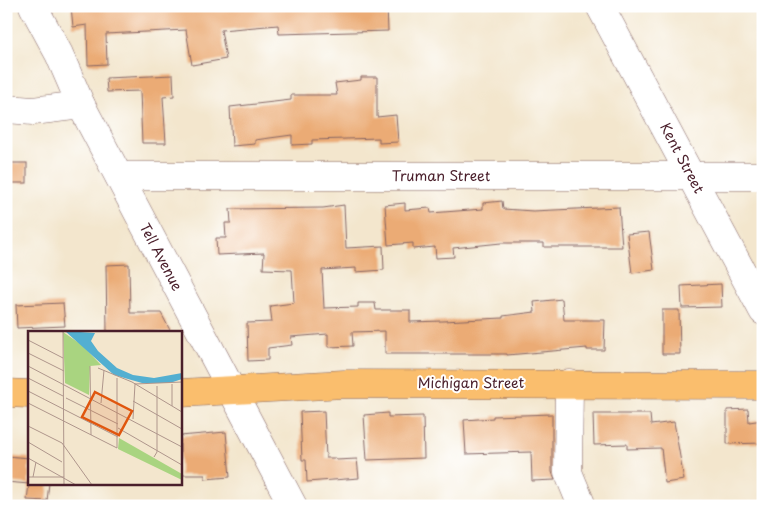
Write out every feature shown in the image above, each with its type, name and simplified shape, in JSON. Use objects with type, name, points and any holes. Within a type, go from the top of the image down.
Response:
[{"type":"main road","name":"Michigan Street","points":[[181,393],[344,384],[569,383],[763,386]]},
{"type":"main road","points":[[6,393],[28,394]]},
{"type":"street","name":"Tell Avenue","points":[[33,6],[59,54],[81,105],[293,506]]},
{"type":"street","name":"Kent Street","points":[[600,6],[763,311]]},
{"type":"street","points":[[6,109],[33,111],[81,105]]},
{"type":"street","name":"Truman Street","points":[[119,176],[763,176]]},
{"type":"street","points":[[569,383],[568,472],[582,506]]},
{"type":"building","points":[[71,6],[387,6],[388,31],[279,34],[278,25],[221,30],[226,59],[192,65],[186,30],[106,34],[107,64],[88,65],[87,25],[73,27]]},
{"type":"building","points":[[173,75],[174,96],[163,97],[166,143],[142,143],[140,91],[107,92],[106,78]]},
{"type":"building","points":[[361,77],[377,77],[377,117],[396,115],[398,142],[379,143],[379,138],[312,140],[312,144],[292,145],[292,135],[255,140],[255,144],[232,146],[230,107],[291,100],[291,95],[337,95],[335,83],[361,80]]},
{"type":"building","points":[[9,163],[27,163],[27,183],[9,183]]},
{"type":"building","points":[[502,201],[503,209],[533,211],[619,207],[622,247],[544,247],[544,243],[501,243],[453,248],[454,257],[436,258],[435,247],[413,249],[413,243],[388,245],[385,205],[405,203],[405,210],[430,208],[431,213],[483,209],[483,203]]},
{"type":"building","points":[[344,205],[346,248],[383,246],[384,270],[356,272],[356,268],[322,270],[324,308],[358,307],[358,303],[375,303],[376,310],[410,310],[410,322],[443,321],[503,318],[503,316],[535,312],[534,302],[562,299],[564,320],[605,320],[604,350],[587,350],[587,348],[507,355],[385,354],[385,331],[352,332],[353,346],[328,347],[328,334],[291,337],[292,345],[268,348],[268,360],[248,361],[247,323],[272,322],[270,306],[294,303],[292,270],[263,269],[264,253],[217,255],[216,238],[226,238],[225,223],[231,223],[230,209],[323,208]]},
{"type":"building","points":[[649,232],[654,270],[632,273],[627,234]]},
{"type":"building","points":[[129,264],[130,313],[161,313],[170,331],[107,331],[106,265]]},
{"type":"building","points":[[721,284],[722,307],[682,308],[681,286]]},
{"type":"building","points":[[63,303],[65,326],[17,328],[16,305]]},
{"type":"building","points":[[662,310],[679,310],[680,354],[662,354]]},
{"type":"building","points":[[748,409],[749,422],[763,420],[763,443],[727,444],[727,410]]},
{"type":"building","points":[[324,411],[326,458],[335,458],[336,460],[357,459],[359,478],[307,482],[306,460],[302,460],[300,412]]},
{"type":"building","points":[[388,413],[388,417],[423,416],[424,458],[367,460],[364,415]]},
{"type":"building","points":[[552,414],[552,472],[555,480],[532,481],[531,452],[466,454],[464,420],[493,418],[493,416]]},
{"type":"building","points":[[593,414],[650,414],[651,425],[674,422],[684,480],[665,483],[661,448],[627,449],[627,444],[594,445]]},
{"type":"building","points":[[226,432],[230,477],[205,479],[205,475],[181,475],[181,436]]},
{"type":"building","points":[[7,456],[28,458],[28,484],[6,482]]},
{"type":"building","points":[[29,484],[49,484],[47,501],[27,500]]}]
